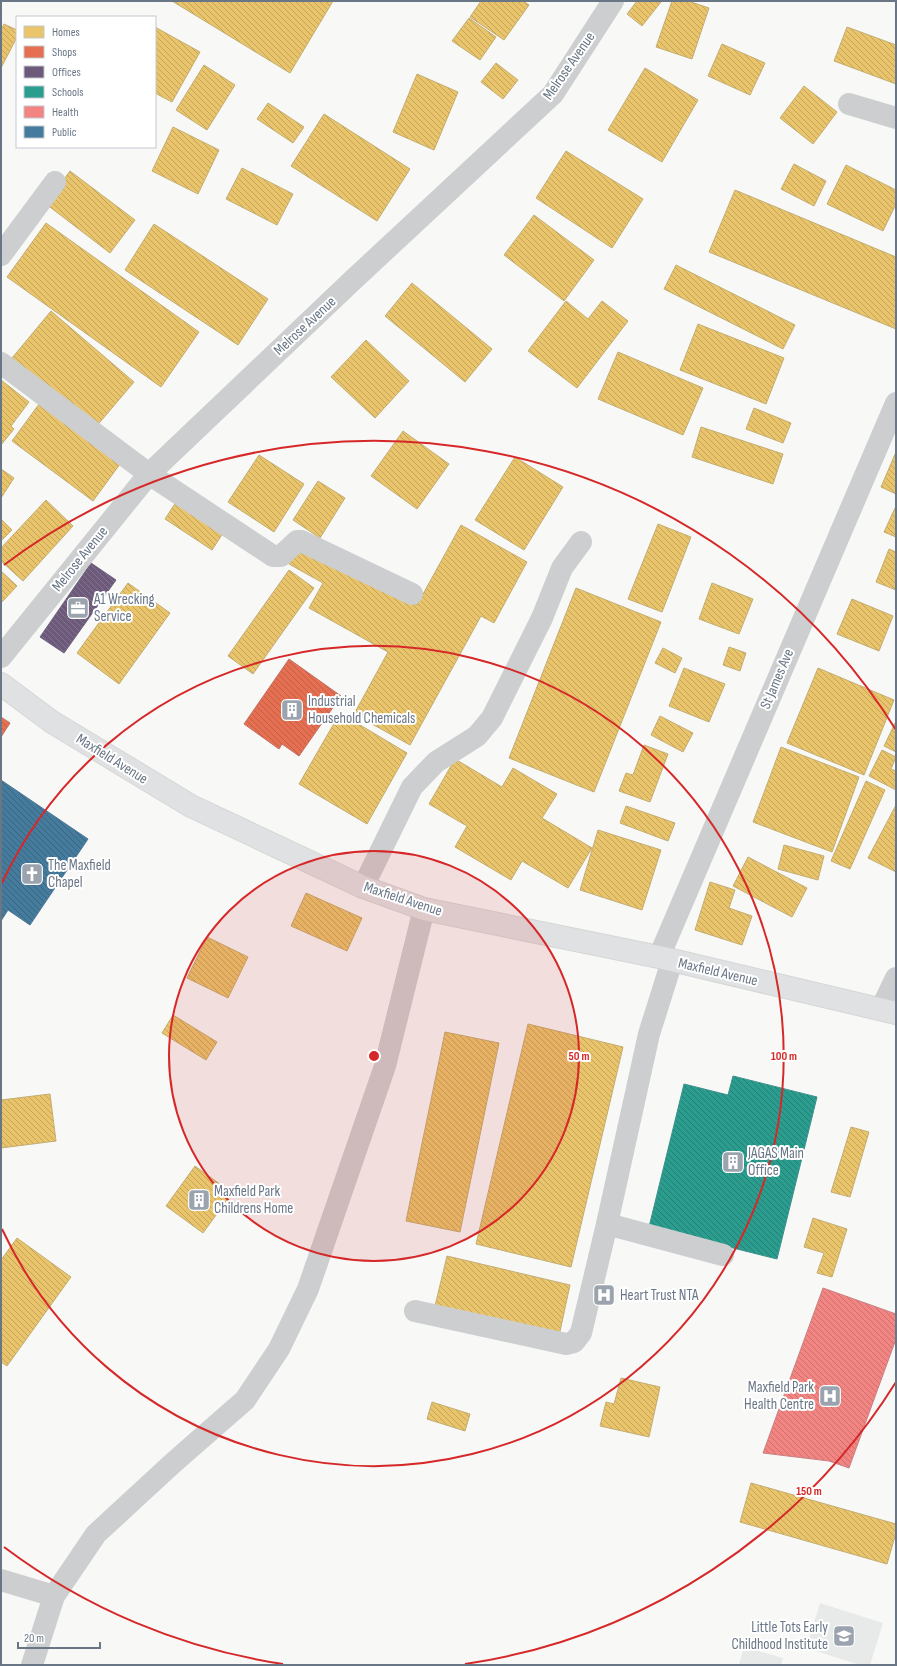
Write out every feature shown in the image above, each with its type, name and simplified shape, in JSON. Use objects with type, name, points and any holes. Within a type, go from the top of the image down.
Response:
[{"type":"main road","name":"Maxfield Avenue","points":[[1,684],[52,722],[190,806],[363,886],[424,909],[665,959],[889,1011]]},
{"type":"street","name":"Melrose Avenue","points":[[1,657],[149,474],[353,280],[553,94],[613,1]]},
{"type":"street","points":[[849,104],[896,118]]},
{"type":"street","points":[[1,255],[55,182]]},
{"type":"street","points":[[1,363],[149,474],[273,556],[281,556],[297,541],[301,540],[412,594]]},
{"type":"street","name":"St James Ave","points":[[415,1311],[566,1344],[574,1342],[581,1333],[607,1224],[665,959],[896,403]]},
{"type":"street","points":[[363,886],[412,788],[436,762],[477,736],[492,718],[542,618],[562,568],[581,542]]},
{"type":"street","points":[[32,1665],[54,1596],[96,1534],[173,1462],[245,1400],[279,1349],[308,1289],[385,1066],[424,909]]},
{"type":"street","points":[[889,1011],[896,978]]},
{"type":"street","points":[[607,1224],[723,1254]]},
{"type":"street","points":[[1,1580],[54,1596]]},
{"type":"shaded area","name":"Little Tots Early Childhood Institute","points":[[820,1603],[883,1623],[870,1665],[860,1665],[806,1648]]},
{"type":"shaded area","points":[[744,1647],[783,1658],[781,1665],[739,1665]]},
{"type":"building: Homes","points":[[172,1],[333,1],[290,73]]},
{"type":"building: Homes","points":[[481,1],[523,1],[529,5],[504,40],[470,17]]},
{"type":"building: Homes","points":[[637,1],[661,2],[642,26],[627,14]]},
{"type":"building: Homes","points":[[672,1],[688,1],[709,8],[692,59],[656,47]]},
{"type":"building: Homes","points":[[469,18],[496,37],[480,60],[452,41]]},
{"type":"building: Homes","points":[[4,24],[16,30],[16,39],[1,68],[1,30]]},
{"type":"building: Homes","points":[[847,27],[896,45],[896,84],[834,61]]},
{"type":"building: Homes","points":[[156,28],[200,52],[172,102],[156,94]]},
{"type":"building: Homes","points":[[722,44],[765,63],[750,95],[708,76]]},
{"type":"building: Homes","points":[[496,63],[518,80],[503,99],[481,82]]},
{"type":"building: Homes","points":[[204,65],[235,85],[207,130],[176,110]]},
{"type":"building: Homes","points":[[645,68],[698,100],[662,162],[608,130]]},
{"type":"building: Homes","points":[[417,74],[458,92],[434,150],[393,132]]},
{"type":"building: Homes","points":[[804,86],[837,112],[813,144],[780,118]]},
{"type":"building: Homes","points":[[268,103],[304,127],[293,143],[257,119]]},
{"type":"building: Homes","points":[[324,114],[410,169],[377,221],[291,166]]},
{"type":"building: Homes","points":[[173,127],[219,150],[198,194],[152,171]]},
{"type":"building: Homes","points":[[566,151],[643,199],[612,248],[536,198]]},
{"type":"building: Homes","points":[[794,164],[826,181],[814,206],[781,189]]},
{"type":"building: Homes","points":[[846,165],[896,190],[896,204],[883,231],[827,204]]},
{"type":"building: Homes","points":[[242,168],[293,194],[277,225],[226,199]]},
{"type":"building: Homes","points":[[70,171],[135,220],[110,253],[46,204]]},
{"type":"building: Homes","points":[[735,190],[896,257],[896,329],[709,252]]},
{"type":"building: Homes","points":[[534,215],[594,260],[564,301],[504,255]]},
{"type":"building: Homes","points":[[46,223],[199,332],[161,387],[7,277]]},
{"type":"building: Homes","points":[[154,224],[268,299],[238,345],[125,270]]},
{"type":"building: Homes","points":[[676,265],[795,325],[783,349],[664,289]]},
{"type":"building: Homes","points":[[412,283],[492,349],[465,382],[385,316]]},
{"type":"building: Homes","points":[[566,301],[588,319],[602,301],[628,321],[577,388],[528,351]]},
{"type":"building: Homes","points":[[51,311],[134,382],[95,428],[12,358]]},
{"type":"building: Homes","points":[[698,324],[784,358],[766,404],[680,370]]},
{"type":"building: Homes","points":[[366,340],[409,381],[375,418],[331,377]]},
{"type":"building: Homes","points":[[618,352],[703,388],[683,435],[598,399]]},
{"type":"building: Homes","points":[[1,380],[29,402],[11,426],[14,429],[1,445]]},
{"type":"building: Homes","points":[[42,400],[123,460],[93,501],[12,441]]},
{"type":"building: Homes","points":[[754,408],[791,423],[783,443],[746,429]]},
{"type":"building: Homes","points":[[701,427],[783,454],[773,484],[692,457]]},
{"type":"building: Homes","points":[[403,431],[449,464],[417,509],[371,476]]},
{"type":"building: Homes","points":[[896,452],[896,494],[881,487]]},
{"type":"building: Homes","points":[[259,455],[304,484],[274,532],[228,502]]},
{"type":"building: Homes","points":[[515,457],[563,487],[524,550],[475,520]]},
{"type":"building: Homes","points":[[1,469],[14,478],[1,498]]},
{"type":"building: Homes","points":[[318,481],[345,498],[320,538],[293,520]]},
{"type":"building: Homes","points":[[180,496],[227,527],[212,550],[165,519]]},
{"type":"building: Homes","points":[[46,500],[73,526],[23,581],[1,561],[1,548]]},
{"type":"building: Homes","points":[[896,506],[896,537],[884,532]]},
{"type":"building: Homes","points":[[1,519],[12,530],[1,541]]},
{"type":"building: Homes","points":[[658,524],[691,537],[662,612],[628,599]]},
{"type":"building: Homes","points":[[461,525],[527,562],[494,623],[481,616],[410,745],[354,714],[388,652],[309,608],[323,583],[289,564],[300,543],[344,564],[417,605]]},
{"type":"building: Homes","points":[[889,549],[896,552],[896,590],[876,582]]},
{"type":"building: Homes","points":[[289,570],[314,588],[253,674],[228,656]]},
{"type":"building: Homes","points":[[1,571],[17,586],[1,603]]},
{"type":"building: Homes","points":[[128,583],[170,613],[119,684],[77,653]]},
{"type":"building: Homes","points":[[712,583],[753,599],[739,634],[699,619]]},
{"type":"building: Homes","points":[[576,588],[661,622],[594,792],[509,758]]},
{"type":"building: Homes","points":[[852,599],[893,616],[879,651],[837,634]]},
{"type":"building: Homes","points":[[729,647],[746,653],[740,671],[723,665]]},
{"type":"building: Homes","points":[[663,648],[682,658],[675,673],[655,663]]},
{"type":"building: Homes","points":[[684,668],[725,684],[709,722],[669,706]]},
{"type":"building: Homes","points":[[818,668],[894,700],[864,775],[787,743]]},
{"type":"building: Homes","points":[[340,713],[407,753],[367,824],[299,784]]},
{"type":"building: Homes","points":[[660,716],[693,733],[683,752],[651,735]]},
{"type":"building: Homes","points":[[896,721],[896,752],[884,746]]},
{"type":"building: Homes","points":[[644,745],[668,754],[650,802],[619,791],[626,773],[633,775]]},
{"type":"building: Homes","points":[[781,747],[859,777],[832,852],[753,822]]},
{"type":"building: Homes","points":[[882,750],[896,757],[891,769],[896,771],[896,790],[869,776]]},
{"type":"building: Homes","points":[[455,759],[502,787],[513,768],[557,794],[542,818],[592,848],[568,888],[522,861],[511,880],[455,847],[467,826],[429,804]]},
{"type":"building: Homes","points":[[866,781],[885,790],[850,869],[831,861]]},
{"type":"building: Homes","points":[[896,805],[896,872],[868,858]]},
{"type":"building: Homes","points":[[626,806],[675,823],[668,841],[620,823]]},
{"type":"building: Homes","points":[[598,830],[661,850],[642,910],[580,890]]},
{"type":"building: Homes","points":[[784,845],[824,856],[818,880],[778,869]]},
{"type":"building: Homes","points":[[748,857],[807,888],[792,917],[733,886]]},
{"type":"building: Homes","points":[[710,882],[735,890],[729,908],[752,916],[742,945],[695,930]]},
{"type":"building: Homes","points":[[306,893],[362,918],[347,951],[291,926]]},
{"type":"building: Homes","points":[[207,937],[248,957],[228,998],[187,978]]},
{"type":"building: Homes","points":[[173,1015],[217,1042],[206,1060],[162,1033]]},
{"type":"building: Homes","points":[[528,1024],[623,1047],[571,1267],[476,1244]]},
{"type":"building: Homes","points":[[445,1032],[499,1043],[460,1232],[406,1221]]},
{"type":"building: Homes","points":[[50,1094],[56,1141],[1,1148],[1,1100]]},
{"type":"building: Homes","points":[[851,1127],[869,1132],[850,1197],[831,1192]]},
{"type":"building: Homes","name":"Maxfield Park Childrens Home","points":[[195,1166],[232,1193],[203,1233],[166,1206]]},
{"type":"building: Homes","points":[[813,1218],[847,1229],[832,1277],[817,1273],[824,1253],[804,1247]]},
{"type":"building: Homes","points":[[17,1238],[71,1277],[7,1366],[1,1362],[1,1260]]},
{"type":"building: Homes","points":[[447,1256],[570,1285],[559,1336],[435,1306]]},
{"type":"building: Homes","points":[[621,1378],[660,1387],[649,1437],[600,1426],[606,1402],[614,1404]]},
{"type":"building: Homes","points":[[432,1402],[470,1414],[465,1431],[427,1419]]},
{"type":"building: Homes","points":[[751,1483],[896,1524],[896,1533],[887,1564],[740,1522]]},
{"type":"building: Shops","name":"Industrial Household Chemicals","points":[[289,659],[341,696],[299,756],[282,744],[279,749],[244,724]]},
{"type":"building: Shops","points":[[1,717],[10,723],[1,737]]},
{"type":"building: Offices","name":"A1 Wrecking Service","points":[[91,563],[116,580],[64,653],[40,637]]},
{"type":"building: Schools","name":"JAGAS Main Office","points":[[733,1076],[817,1097],[777,1259],[649,1227],[684,1084],[728,1095]]},
{"type":"building: Health","name":"Maxfield Park Health Centre","points":[[823,1288],[896,1314],[896,1339],[849,1468],[829,1461],[763,1453]]},
{"type":"building: Public","name":"The Maxfield Chapel","points":[[1,780],[88,839],[30,925],[8,910],[1,921]]},
{"type":"place","name":"A1 Wrecking Service","points":[[78,608]]},
{"type":"place","name":"Industrial Household Chemicals","points":[[292,710]]},
{"type":"place","name":"The Maxfield Chapel","points":[[32,874]]},
{"type":"place","name":"JAGAS Main Office","points":[[733,1162]]},
{"type":"place","name":"Maxfield Park Childrens Home","points":[[199,1200]]},
{"type":"place","name":"Heart Trust NTA","points":[[604,1295]]},
{"type":"place","name":"Maxfield Park Health Centre","points":[[830,1396]]},
{"type":"place","name":"Little Tots Early Childhood Institute","points":[[844,1636]]}]
